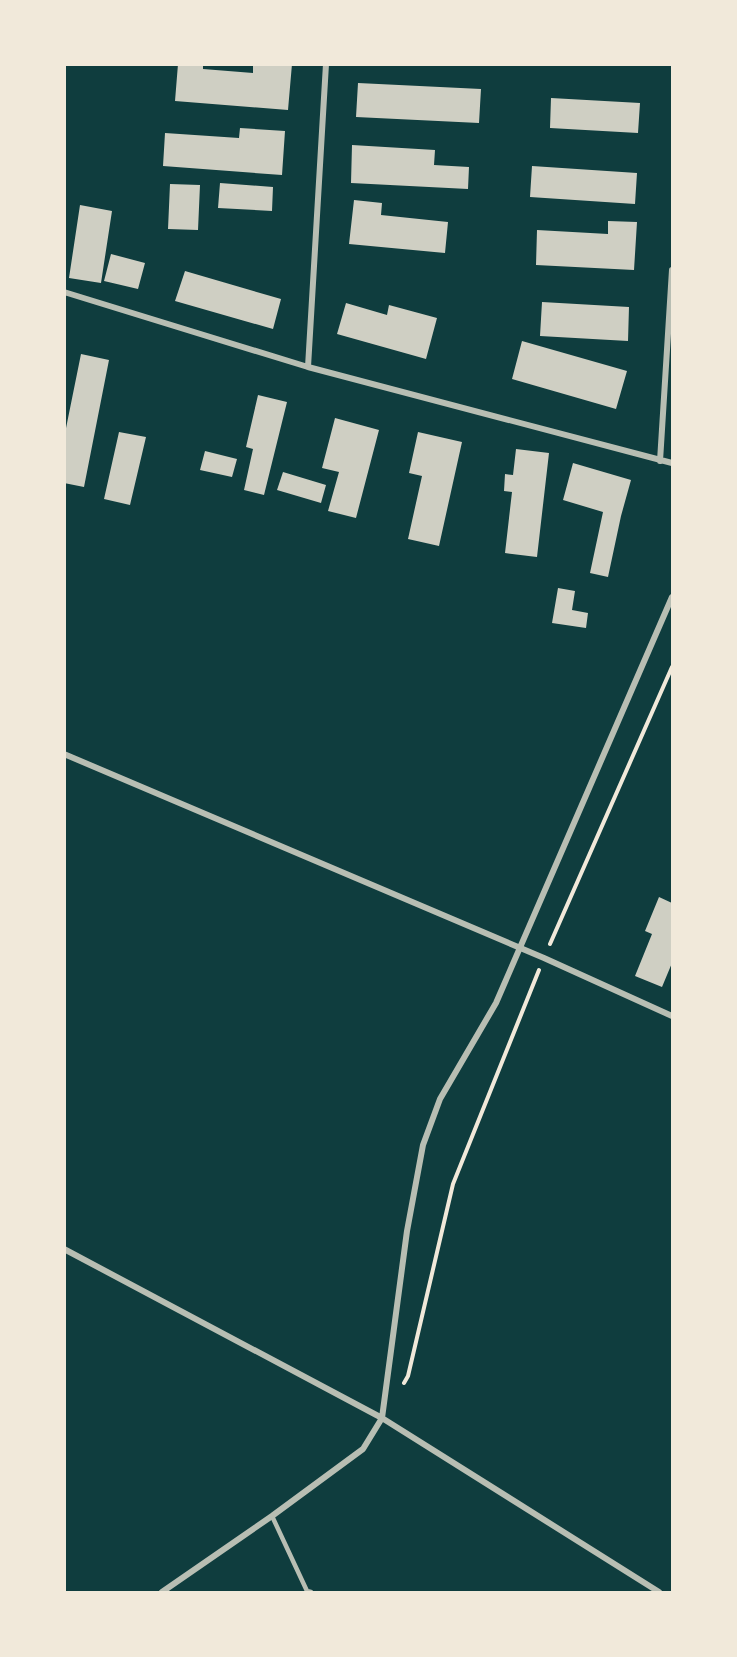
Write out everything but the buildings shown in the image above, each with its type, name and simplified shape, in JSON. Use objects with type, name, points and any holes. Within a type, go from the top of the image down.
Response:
[{"type":"street","points":[[308,367],[326,64]]},
{"type":"street","points":[[660,461],[672,270]]},
{"type":"street","points":[[64,292],[308,367],[672,463]]},
{"type":"street","points":[[162,1593],[363,1449],[382,1418],[406,1231],[423,1145],[440,1099],[496,1003],[521,948],[672,597]]},
{"type":"street","points":[[64,754],[521,948],[672,1016]]},
{"type":"street","points":[[64,1250],[382,1418],[659,1593]]},
{"type":"lane","points":[[272,1516],[308,1592]]},
{"type":"path","points":[[403,1384],[408,1376],[453,1184],[544,958],[672,668]]}]
